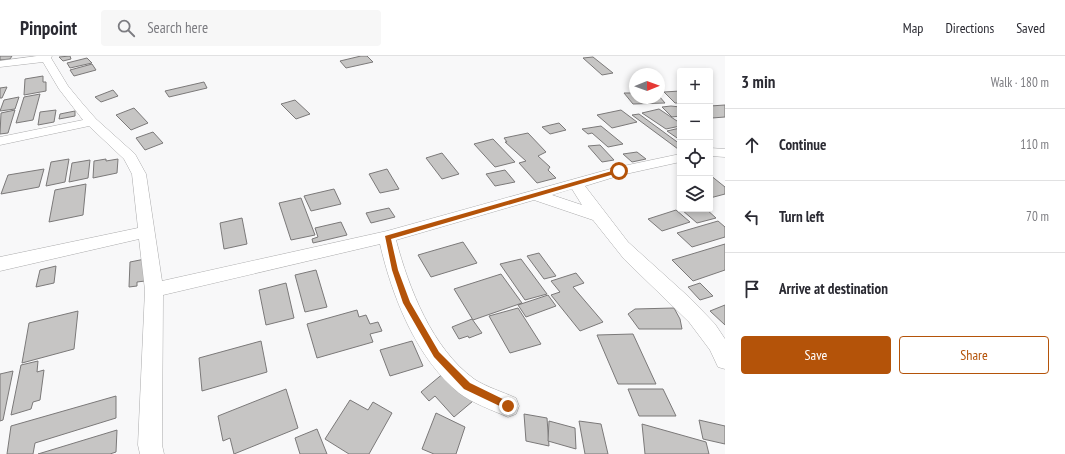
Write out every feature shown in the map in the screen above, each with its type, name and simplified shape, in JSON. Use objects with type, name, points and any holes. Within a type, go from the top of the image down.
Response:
[{"type":"street","points":[[0,64],[46,57],[63,88],[92,122],[130,156],[139,174],[154,290],[150,445],[152,454]]},
{"type":"street","points":[[0,141],[92,122]]},
{"type":"street","points":[[713,152],[725,153]]},
{"type":"street","points":[[154,290],[388,237],[538,196],[619,171],[677,159]]},
{"type":"street","points":[[576,184],[598,216],[630,254],[693,313],[719,344],[725,360]]},
{"type":"street","points":[[538,196],[598,216]]},
{"type":"street","points":[[0,264],[146,232]]},
{"type":"street","points":[[388,237],[395,270],[406,303],[436,355],[467,386],[508,406]]},
{"type":"building","points":[[0,56],[12,56],[10,59],[0,60]]},
{"type":"building","points":[[70,56],[71,59],[63,61],[59,57]]},
{"type":"building","points":[[367,56],[373,62],[346,68],[340,61]]},
{"type":"building","points":[[593,57],[613,73],[602,75],[583,58]]},
{"type":"building","points":[[87,58],[92,63],[70,68],[67,63]]},
{"type":"building","points":[[92,64],[96,70],[74,76],[70,70]]},
{"type":"building","points":[[43,76],[43,82],[46,82],[46,91],[24,95],[25,79]]},
{"type":"building","points":[[204,82],[207,88],[169,97],[165,91]]},
{"type":"building","points":[[7,87],[2,98],[0,98],[0,88]]},
{"type":"building","points":[[113,90],[118,96],[101,102],[95,97]]},
{"type":"building","points":[[677,91],[677,103],[675,103],[665,92]]},
{"type":"building","points":[[624,93],[629,93],[629,99]]},
{"type":"building","points":[[40,94],[33,120],[16,123],[24,97]]},
{"type":"building","points":[[19,97],[15,109],[0,111],[4,100]]},
{"type":"building","points":[[295,100],[310,114],[296,119],[281,104]]},
{"type":"building","points":[[725,105],[725,117],[713,118],[713,106]]},
{"type":"building","points":[[662,107],[677,107],[677,116],[672,117]]},
{"type":"building","points":[[134,108],[148,123],[131,130],[116,115]]},
{"type":"building","points":[[659,109],[677,121],[677,127],[666,129],[642,113]]},
{"type":"building","points":[[15,110],[8,133],[0,134],[1,113]]},
{"type":"building","points":[[56,110],[54,122],[38,125],[40,112]]},
{"type":"building","points":[[621,110],[637,122],[612,128],[597,115]]},
{"type":"building","points":[[75,111],[75,116],[59,119],[60,114]]},
{"type":"building","points":[[639,114],[677,142],[677,148],[632,115]]},
{"type":"building","points":[[559,123],[566,130],[550,134],[542,127]]},
{"type":"building","points":[[601,126],[623,144],[608,147],[592,133],[588,134],[582,129]]},
{"type":"building","points":[[677,129],[677,138],[667,131]]},
{"type":"building","points":[[153,132],[163,143],[145,150],[136,138]]},
{"type":"building","points":[[528,133],[546,152],[538,156],[550,167],[548,170],[556,178],[537,183],[519,163],[526,161],[505,142],[507,142],[504,138]]},
{"type":"building","points":[[493,139],[515,162],[495,167],[474,144]]},
{"type":"building","points":[[600,145],[614,160],[602,162],[588,146]]},
{"type":"building","points":[[637,152],[646,159],[632,162],[623,154]]},
{"type":"building","points":[[442,153],[459,174],[442,179],[426,158]]},
{"type":"building","points":[[69,159],[65,182],[46,186],[51,162]]},
{"type":"building","points":[[106,159],[106,161],[118,159],[117,173],[93,178],[94,161]]},
{"type":"building","points":[[90,160],[88,178],[69,182],[72,163]]},
{"type":"building","points":[[44,169],[39,187],[1,194],[8,175]]},
{"type":"building","points":[[387,169],[399,189],[380,193],[369,174]]},
{"type":"building","points":[[505,170],[515,182],[495,186],[486,174]]},
{"type":"building","points":[[713,177],[725,187],[725,194],[713,197]]},
{"type":"building","points":[[86,184],[83,215],[49,222],[55,190]]},
{"type":"building","points":[[334,189],[341,204],[311,211],[304,196]]},
{"type":"building","points":[[301,198],[315,235],[291,240],[279,203]]},
{"type":"building","points":[[389,208],[395,217],[371,223],[366,213]]},
{"type":"building","points":[[676,210],[690,222],[662,231],[648,219]]},
{"type":"building","points":[[684,212],[709,212],[716,218],[697,223]]},
{"type":"building","points":[[242,218],[247,244],[224,249],[220,223]]},
{"type":"building","points":[[718,221],[725,227],[725,237],[692,247],[677,233]]},
{"type":"building","points":[[341,222],[347,235],[313,243],[312,239],[318,237],[315,228]]},
{"type":"building","points":[[463,242],[477,263],[431,277],[418,255]]},
{"type":"building","points":[[725,244],[725,270],[693,281],[672,260]]},
{"type":"building","points":[[539,253],[556,276],[544,279],[527,256]]},
{"type":"building","points":[[145,259],[145,281],[137,282],[137,286],[129,287],[130,262]]},
{"type":"building","points":[[521,259],[547,294],[525,300],[500,264]]},
{"type":"building","points":[[56,266],[54,283],[36,287],[40,270]]},
{"type":"building","points":[[316,270],[327,307],[305,312],[295,275]]},
{"type":"building","points":[[576,273],[584,283],[573,287],[603,322],[580,331],[551,295],[560,292],[551,281]]},
{"type":"building","points":[[501,274],[522,303],[473,320],[454,289]]},
{"type":"building","points":[[286,283],[294,318],[266,325],[259,290]]},
{"type":"building","points":[[700,283],[713,296],[700,300],[688,287]]},
{"type":"building","points":[[548,295],[556,306],[526,317],[518,305]]},
{"type":"building","points":[[725,305],[725,325],[710,311]]},
{"type":"building","points":[[518,308],[541,344],[510,353],[489,316]]},
{"type":"building","points":[[674,308],[680,319],[682,329],[639,329],[628,314],[635,309]]},
{"type":"building","points":[[357,310],[359,317],[366,315],[370,324],[378,322],[382,331],[370,334],[373,342],[317,358],[307,324]]},
{"type":"building","points":[[78,311],[74,349],[22,363],[29,323]]},
{"type":"building","points":[[472,319],[482,333],[469,338],[468,336],[459,339],[452,327]]},
{"type":"building","points":[[633,334],[656,384],[618,384],[597,335]]},
{"type":"building","points":[[261,341],[267,372],[202,391],[199,358]]},
{"type":"building","points":[[412,341],[423,366],[390,376],[380,350]]},
{"type":"building","points":[[38,361],[37,372],[44,370],[40,400],[33,402],[31,409],[11,415],[21,365]]},
{"type":"building","points":[[13,371],[3,420],[0,421],[0,374]]},
{"type":"building","points":[[445,372],[473,401],[454,417],[435,396],[429,401],[421,392]]},
{"type":"building","points":[[286,389],[298,428],[234,454],[230,438],[223,441],[218,416]]},
{"type":"building","points":[[628,389],[663,389],[676,416],[639,416]]},
{"type":"building","points":[[116,396],[116,418],[35,443],[33,454],[7,454],[11,426]]},
{"type":"building","points":[[350,400],[368,410],[373,402],[392,413],[369,454],[349,454],[325,439]]},
{"type":"building","points":[[436,413],[465,427],[456,454],[434,454],[422,449]]},
{"type":"building","points":[[524,414],[547,418],[549,446],[526,441]]},
{"type":"building","points":[[699,420],[725,426],[725,444],[703,439]]},
{"type":"building","points":[[549,421],[575,428],[576,449],[548,441]]},
{"type":"building","points":[[579,421],[601,424],[608,454],[585,454]]},
{"type":"building","points":[[642,424],[706,442],[709,454],[645,454]]},
{"type":"building","points":[[317,429],[327,454],[300,454],[295,438]]},
{"type":"building","points":[[117,430],[116,452],[110,454],[38,454]]},
{"type":"route","points":[[508,406],[467,386],[436,355],[406,303],[395,270],[388,237],[538,196],[619,171]]}]
